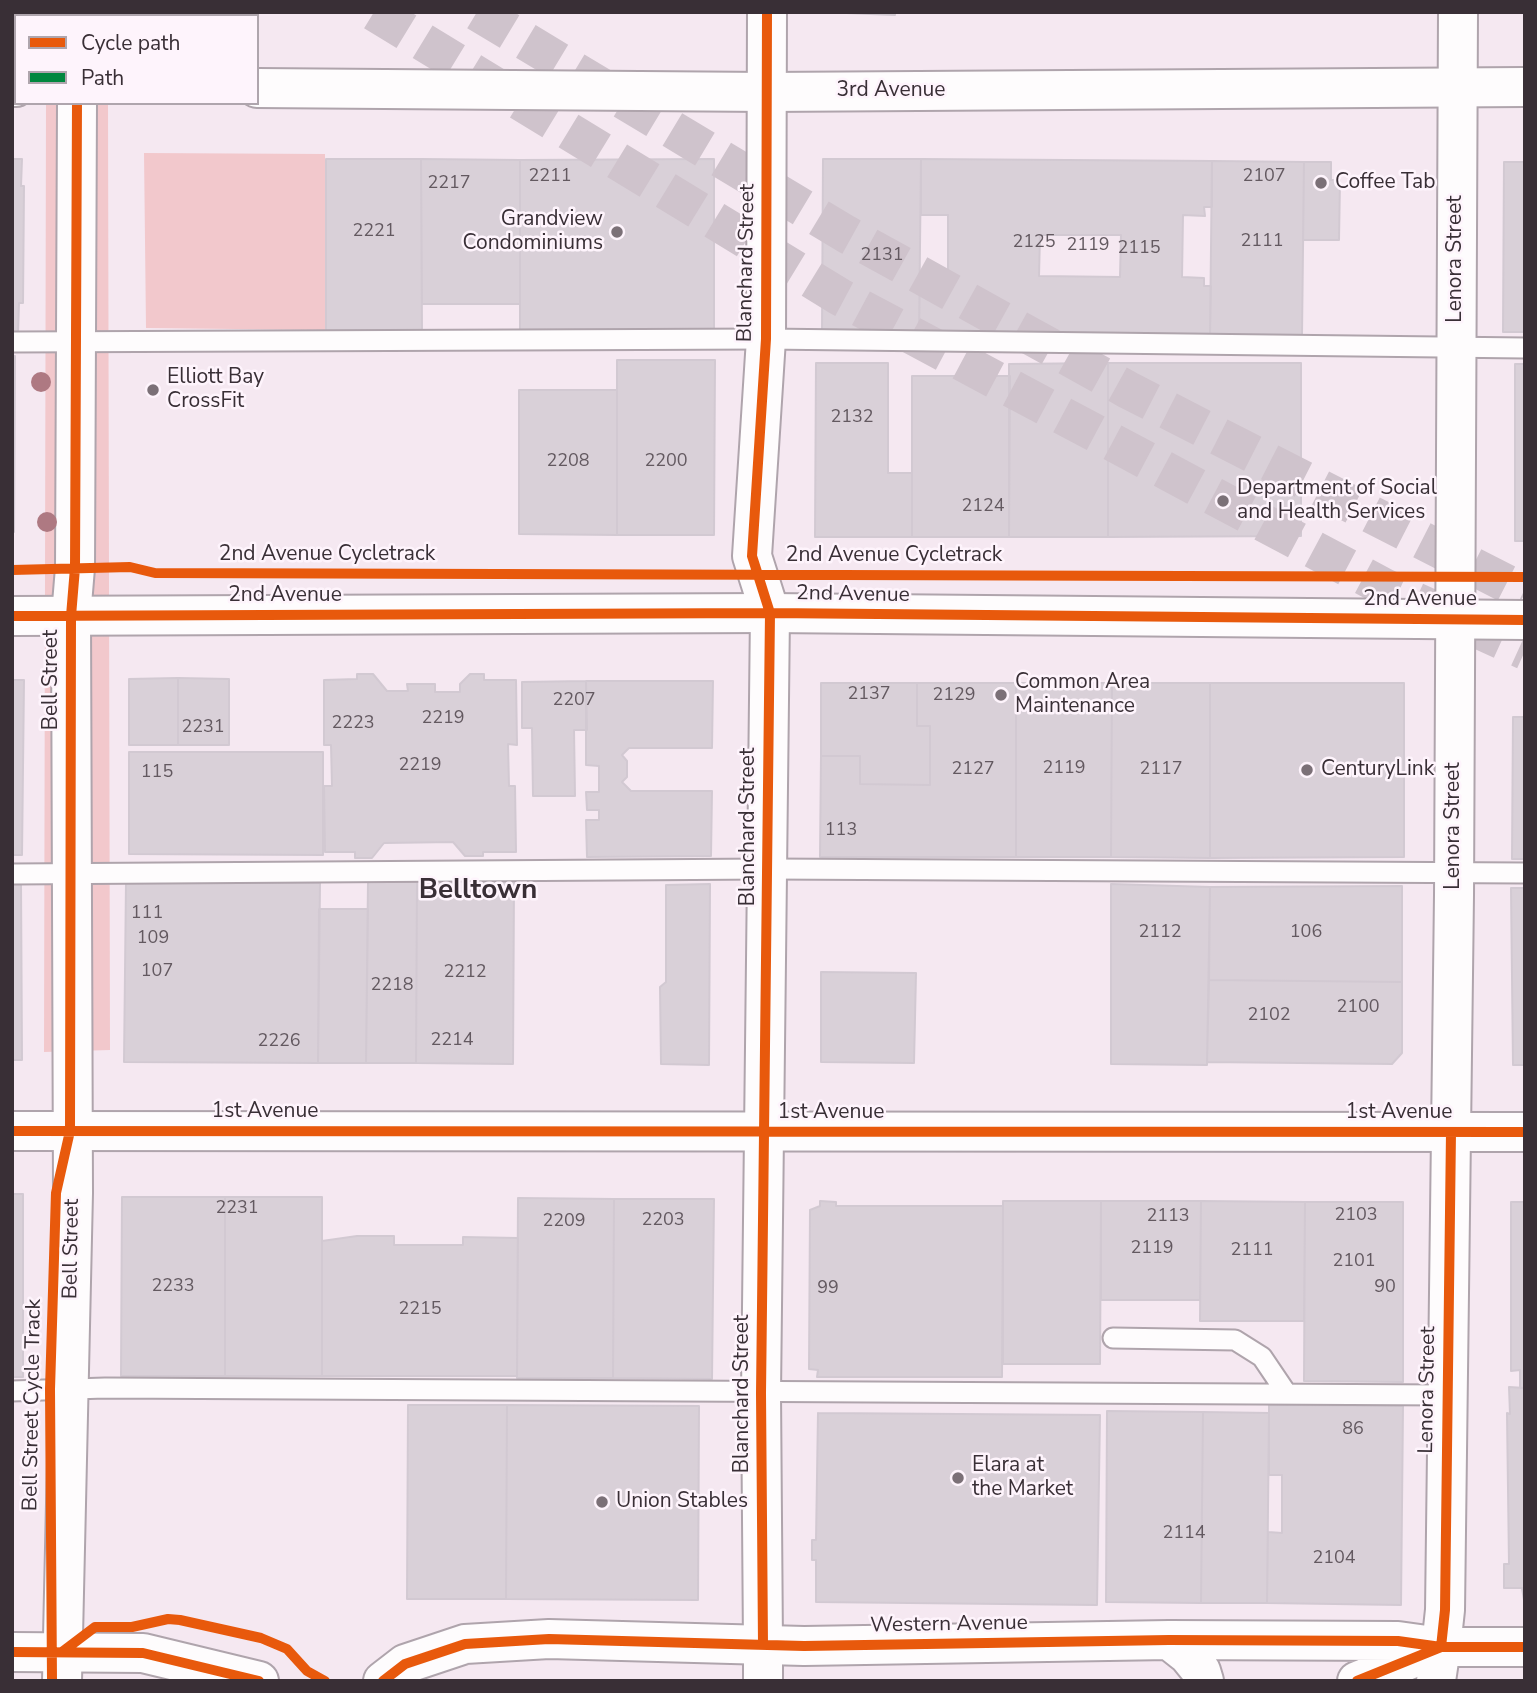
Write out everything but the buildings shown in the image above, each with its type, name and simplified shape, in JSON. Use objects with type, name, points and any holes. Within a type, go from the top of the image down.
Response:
[{"type":"main road","name":"Blanchard Street","points":[[763,1663],[761,1393],[770,613],[752,556],[766,339],[767,12]]},
{"type":"main road","name":"Lenora Street","points":[[1438,1664],[1445,1610],[1451,1132],[1458,12]]},
{"type":"main road","name":"3rd Avenue","points":[[259,88],[767,92],[1525,86]]},
{"type":"main road","name":"Bell Street","points":[[62,1666],[73,1193],[70,1131],[71,616],[75,568],[77,105]]},
{"type":"main road","name":"2nd Avenue","points":[[12,616],[770,613],[1525,620]]},
{"type":"main road","name":"1st Avenue","points":[[12,1131],[1525,1132]]},
{"type":"main road","name":"Western Avenue","points":[[383,1681],[405,1664],[465,1644],[549,1639],[763,1663],[1169,1640],[1398,1641],[1438,1664],[1525,1647]]},
{"type":"main road","points":[[1169,1640],[1201,1671],[1204,1681]]},
{"type":"main road","points":[[12,1652],[62,1666],[143,1653],[259,1681]]},
{"type":"main road","points":[[1357,1681],[1438,1664]]},
{"type":"lane","points":[[12,342],[766,339],[1525,348]]},
{"type":"lane","points":[[12,874],[768,869],[1525,873]]},
{"type":"lane","points":[[1113,1338],[1235,1340],[1262,1357],[1287,1394]]},
{"type":"lane","points":[[12,1391],[70,1388],[1447,1395]]},
{"type":"shaded area","points":[[46,105],[108,105],[110,1050],[44,1052]]},
{"type":"shaded area","points":[[144,153],[325,154],[326,330],[146,328]]},
{"type":"tunnel","points":[[374,12],[840,297],[1384,587],[1525,651]]},
{"type":"tunnel","points":[[477,12],[846,234],[1128,390],[1525,593]]},
{"type":"cycle path","points":[[763,1645],[761,1393],[770,613],[752,556],[766,339],[767,12]]},
{"type":"cycle path","name":"Bell Street Cycle Track","points":[[52,1681],[50,1389],[56,1193],[70,1131],[71,616],[75,568],[77,105]]},
{"type":"cycle path","name":"2nd Avenue Cycletrack","points":[[12,570],[130,567],[155,573],[1525,577]]},
{"type":"cycle path","points":[[12,616],[770,613],[1525,620]]},
{"type":"cycle path","points":[[12,1131],[1525,1132]]},
{"type":"cycle path","points":[[1441,1647],[1445,1610],[1451,1132]]},
{"type":"cycle path","points":[[62,1652],[95,1627],[132,1627],[168,1619],[180,1620],[261,1638],[287,1649],[307,1671],[325,1681]]},
{"type":"cycle path","points":[[383,1681],[405,1664],[465,1644],[549,1639],[804,1646],[1169,1640],[1398,1641],[1441,1647],[1525,1647]]},
{"type":"cycle path","points":[[1357,1681],[1441,1647]]},
{"type":"cycle path","points":[[12,1652],[143,1653],[259,1681]]},
{"type":"place","name":"Coffee Tab","points":[[1321,183]]},
{"type":"place","name":"Grandview Condominiums","points":[[617,232]]},
{"type":"place","name":"Elliott Bay CrossFit","points":[[153,390]]},
{"type":"place","name":"Department of Social and Health Services","points":[[1223,501]]},
{"type":"place","name":"Common Area Maintenance","points":[[1001,695]]},
{"type":"place","name":"CenturyLink","points":[[1307,770]]},
{"type":"place","name":"Elara at the Market","points":[[958,1478]]},
{"type":"place","name":"Union Stables","points":[[602,1502]]},
{"type":"district","name":"Belltown","points":[[478,891]]}]
